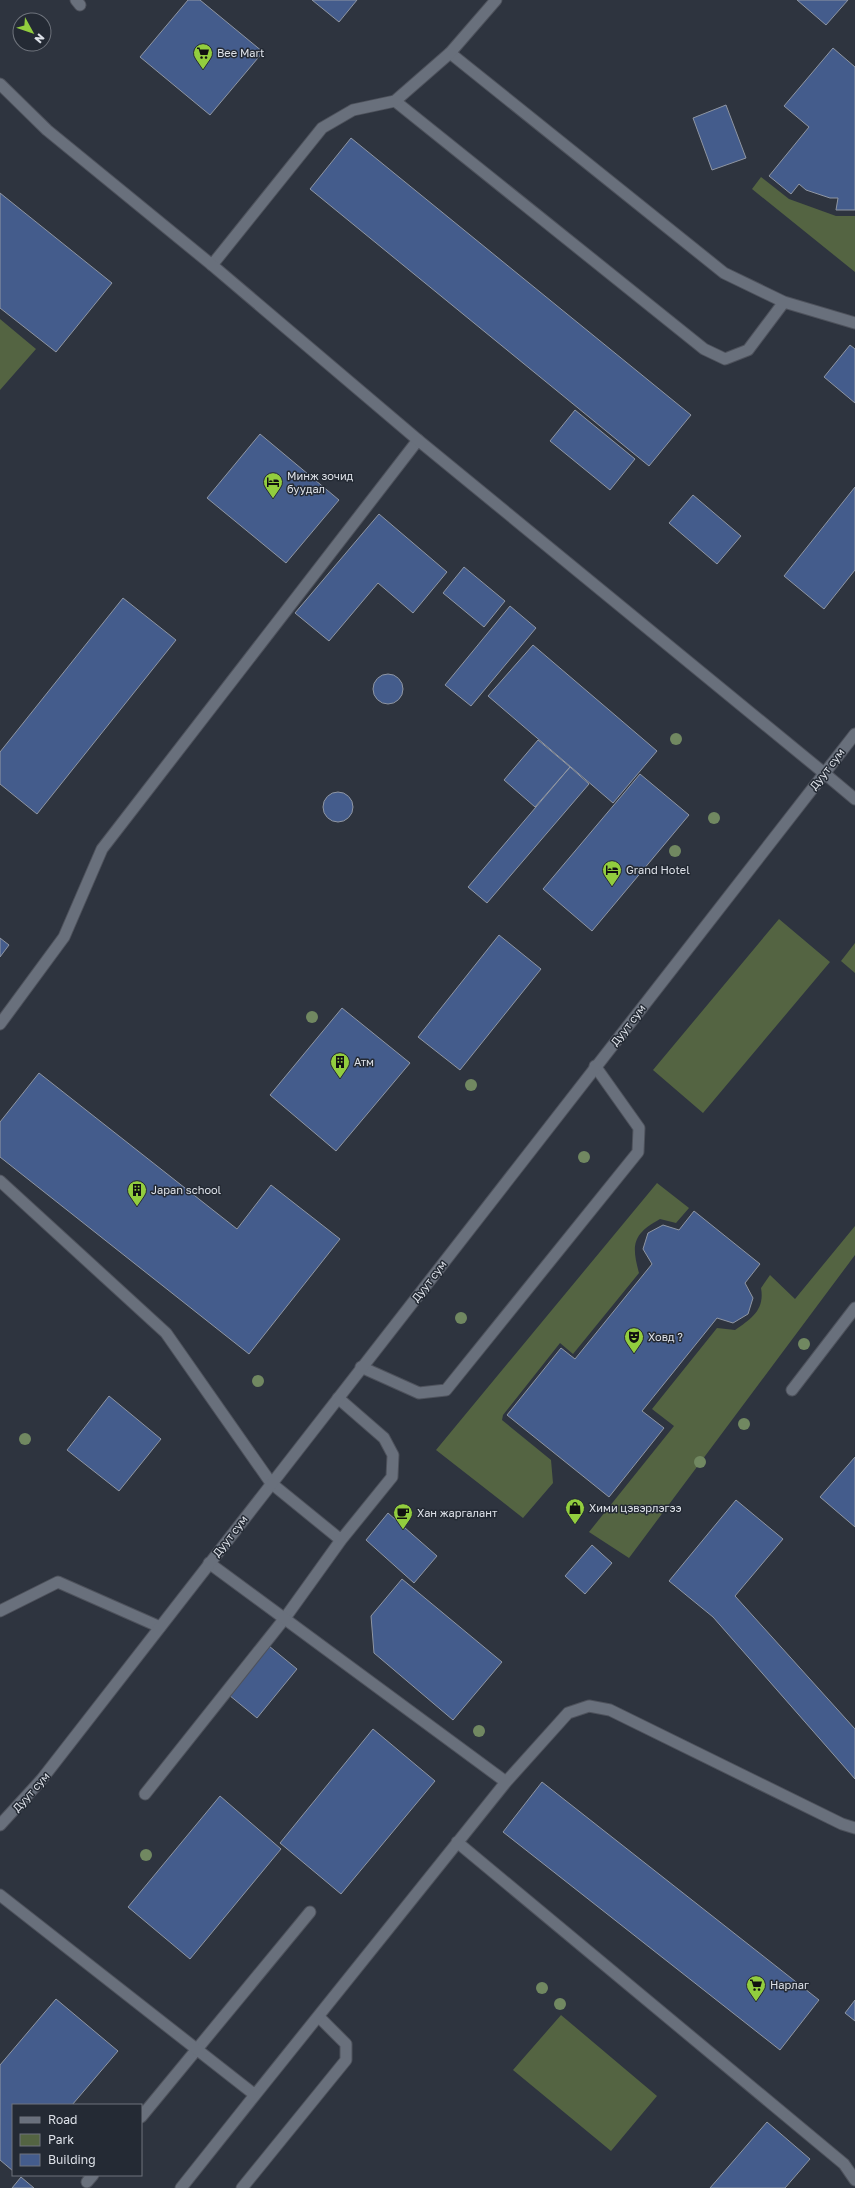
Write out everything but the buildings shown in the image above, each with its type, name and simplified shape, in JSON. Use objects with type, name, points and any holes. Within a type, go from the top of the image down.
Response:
[{"type":"street","points":[[212,265],[322,128],[353,110],[395,101],[450,52],[496,0]]},
{"type":"street","points":[[450,52],[724,273],[784,302],[855,323]]},
{"type":"street","points":[[0,84],[47,130],[212,265],[418,440],[855,799]]},
{"type":"street","points":[[395,101],[704,349],[725,358],[748,350],[784,302]]},
{"type":"street","points":[[0,1024],[64,937],[102,849],[418,440]]},
{"type":"street","name":"Дуут сум","points":[[0,1825],[42,1779],[160,1628],[209,1562],[855,734]]},
{"type":"street","points":[[362,1367],[419,1392],[446,1390],[638,1152],[639,1128],[595,1066]]},
{"type":"street","points":[[0,1181],[166,1333],[271,1483],[341,1540]]},
{"type":"street","points":[[792,1390],[855,1308]]},
{"type":"street","points":[[145,1794],[285,1618],[341,1540],[392,1477],[393,1455],[384,1438],[338,1398]]},
{"type":"street","points":[[209,1562],[506,1782]]},
{"type":"street","points":[[0,1610],[58,1582],[160,1628]]},
{"type":"street","points":[[181,2188],[319,2017],[457,1842],[506,1782],[568,1713],[589,1706],[610,1710],[842,1824],[855,1828]]},
{"type":"street","points":[[457,1842],[838,2159],[855,2180]]},
{"type":"street","points":[[0,1895],[255,2095]]},
{"type":"street","points":[[142,2116],[310,1912]]},
{"type":"street","points":[[242,2188],[346,2060],[346,2044],[319,2017]]},
{"type":"green space","points":[[761,177],[789,199],[836,216],[855,216],[855,272],[752,189]]},
{"type":"green space","points":[[0,319],[36,349],[0,390]]},
{"type":"green space","points":[[779,919],[830,962],[703,1113],[653,1070]]},
{"type":"green space","points":[[855,943],[855,973],[841,961]]},
{"type":"green space","points":[[657,1183],[689,1208],[676,1223],[660,1219],[651,1224],[639,1235],[636,1241],[635,1254],[639,1273],[573,1354],[560,1343],[503,1415],[502,1420],[551,1460],[553,1483],[523,1518],[436,1450]]},
{"type":"green space","points":[[855,1226],[855,1255],[629,1558],[589,1532],[674,1426],[652,1409],[717,1328],[735,1330],[756,1313],[761,1302],[761,1288],[770,1275],[795,1299]]},
{"type":"green space","points":[[561,2015],[657,2096],[611,2151],[513,2070]]},
{"type":"place","name":"Bee Mart","points":[[203,70]]},
{"type":"place","name":"Минж зочид буудал","points":[[273,499]]},
{"type":"place","name":"Grand Hotel","points":[[612,887]]},
{"type":"place","name":"Атм","points":[[340,1079]]},
{"type":"place","name":"Japan school","points":[[137,1207]]},
{"type":"place","name":"Ховд ?","points":[[634,1354]]},
{"type":"place","name":"Хими цэвэрлэгээ","points":[[575,1525]]},
{"type":"place","name":"Хан жаргалант","points":[[403,1530]]},
{"type":"place","name":"Нарлаг","points":[[756,2002]]}]
